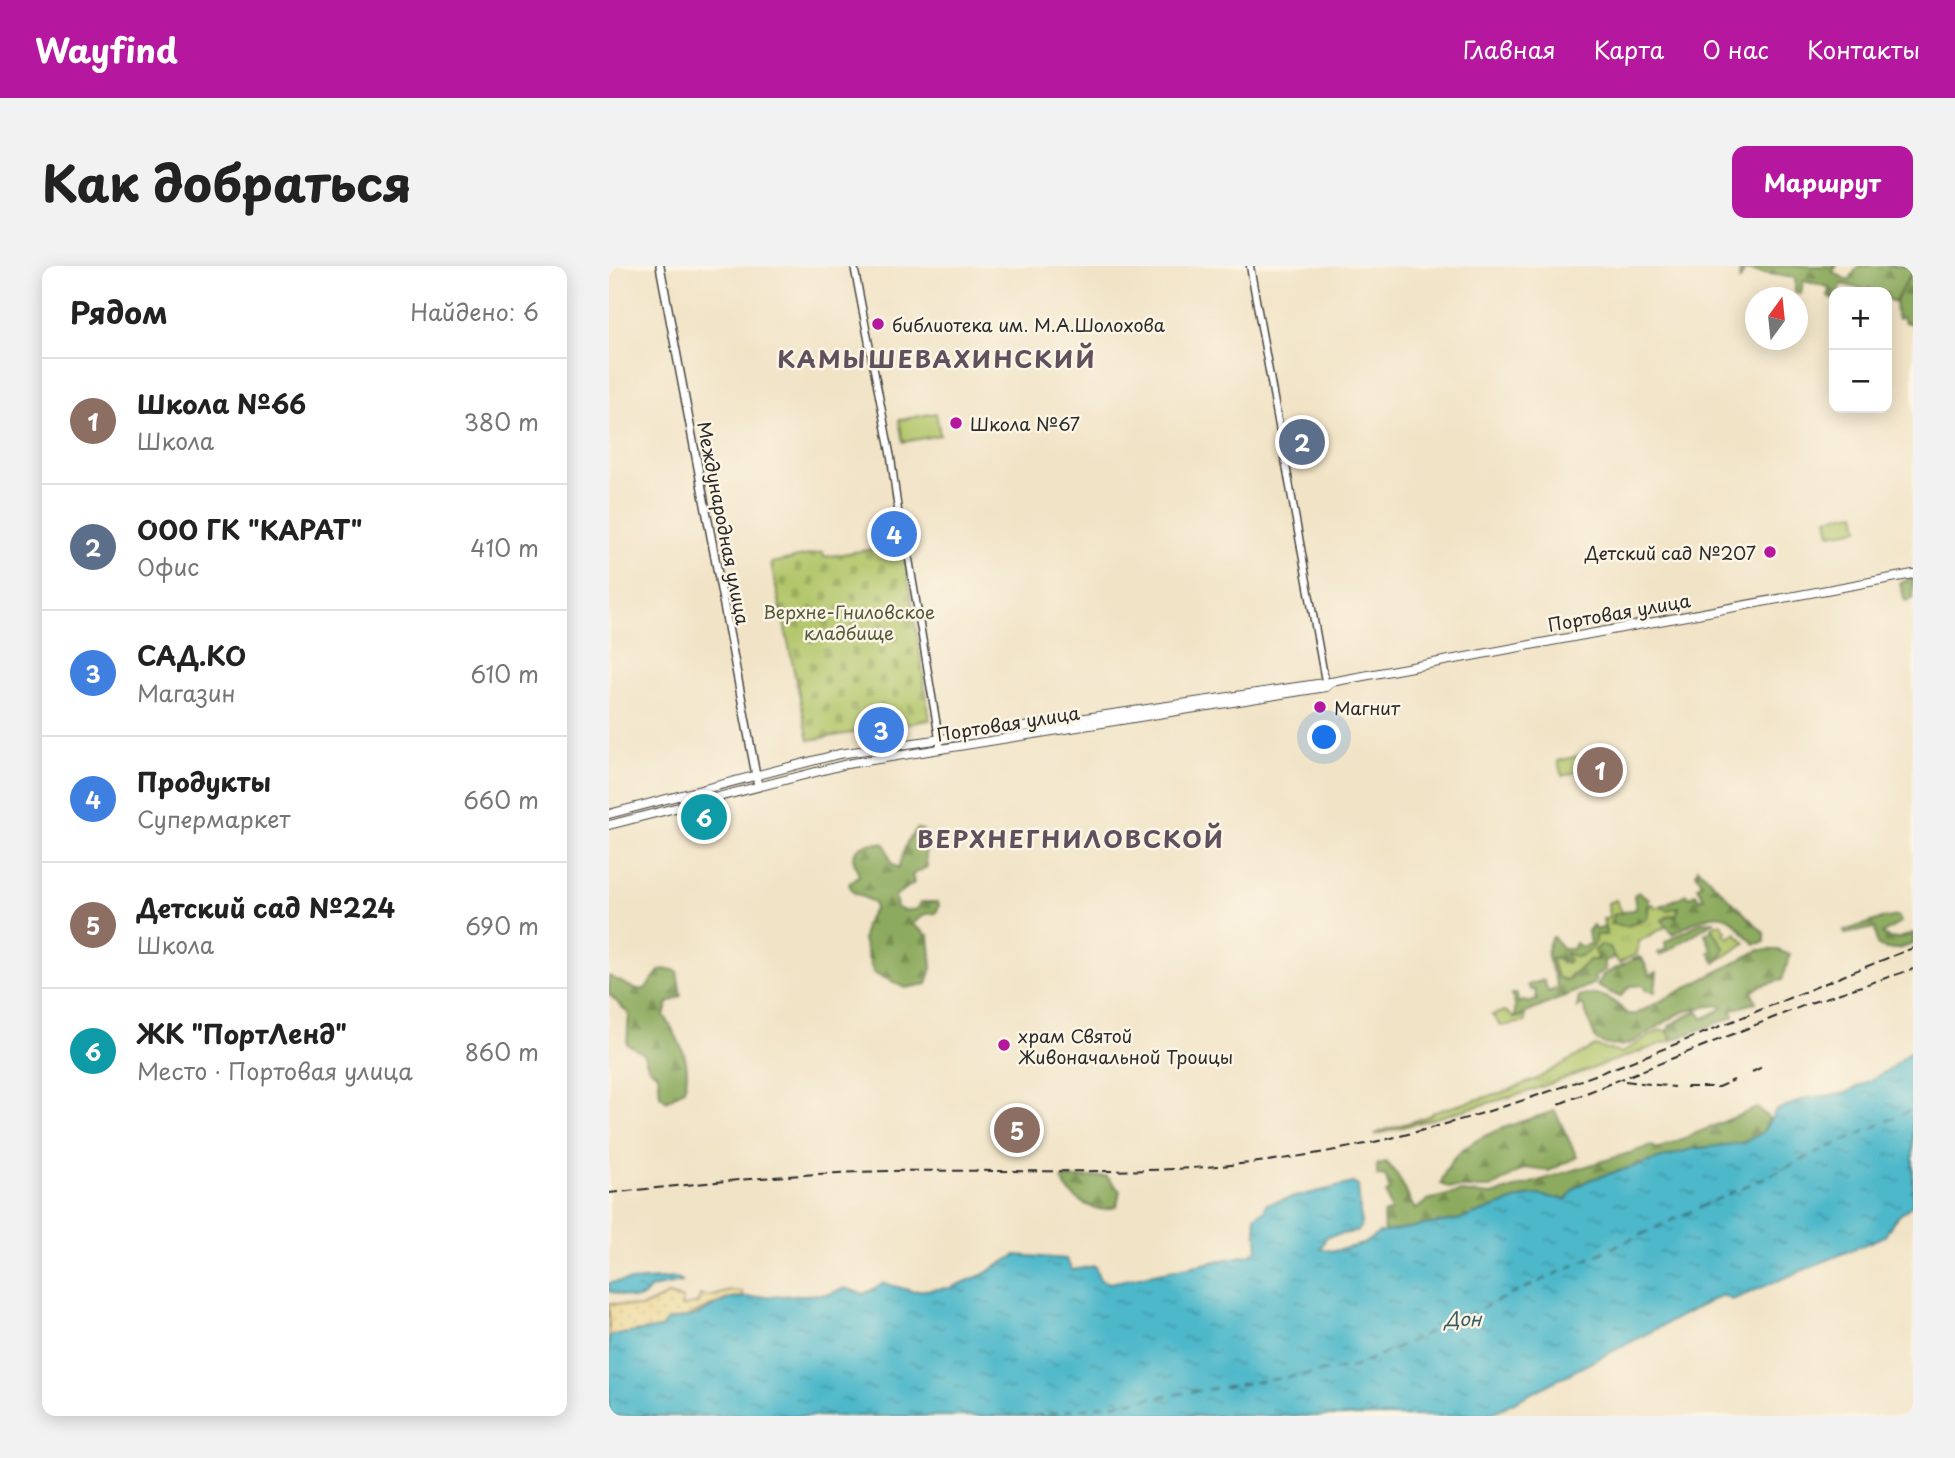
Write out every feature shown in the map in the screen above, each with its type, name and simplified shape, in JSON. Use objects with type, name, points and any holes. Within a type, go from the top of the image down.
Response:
[{"type":"main road","name":"Международная улица","points":[[660,266],[758,786]]},
{"type":"main road","name":"Портовая улица","points":[[609,814],[856,751],[1328,681],[1913,574]]},
{"type":"main road","name":"Портовая улица","points":[[609,825],[859,762],[1318,688],[1328,681]]},
{"type":"main road","points":[[856,751],[854,758],[859,762]]},
{"type":"street","points":[[854,266],[941,750]]},
{"type":"street","points":[[1250,266],[1328,681]]},
{"type":"green space","points":[[1734,266],[1836,266],[1833,272],[1849,281],[1858,266],[1913,266],[1895,302],[1892,301],[1892,287],[1854,287],[1842,284],[1841,287],[1829,287],[1803,281],[1802,287],[1795,287],[1795,278],[1745,270],[1739,282],[1740,268]]},
{"type":"green space","points":[[1913,272],[1913,324],[1904,322],[1902,317],[1898,319],[1895,307],[1899,294]]},
{"type":"green space","points":[[936,413],[940,435],[903,442],[899,420]]},
{"type":"green space","points":[[1856,513],[1859,529],[1830,534],[1827,518]]},
{"type":"green space","name":"Верхне-Гниловское кладбище","points":[[903,544],[930,720],[809,740],[771,563],[823,552],[824,557]]},
{"type":"green space","points":[[1913,578],[1913,599],[1905,601],[1900,583]]},
{"type":"green space","points":[[1586,754],[1590,768],[1562,776],[1558,761]]},
{"type":"green space","points":[[917,829],[923,830],[927,867],[912,875],[914,883],[895,896],[897,908],[905,911],[917,909],[920,902],[938,902],[939,906],[936,913],[926,914],[912,924],[929,936],[932,968],[927,984],[905,988],[873,972],[863,940],[865,924],[875,908],[873,902],[853,892],[849,884],[859,875],[853,859],[857,850],[870,843],[885,844],[892,864],[898,868],[907,842]]},
{"type":"green space","points":[[1698,868],[1764,933],[1765,942],[1755,944],[1731,920],[1717,916],[1701,919],[1673,934],[1662,920],[1670,915],[1676,916],[1679,907],[1667,910],[1661,906],[1687,894],[1689,897],[1696,894],[1699,900],[1704,898],[1697,887],[1702,883],[1696,873]]},
{"type":"green space","points":[[1639,892],[1649,899],[1647,918],[1627,926],[1611,924],[1613,915],[1636,909],[1634,895]]},
{"type":"green space","points":[[1616,900],[1622,912],[1613,916],[1627,926],[1647,918],[1649,905],[1653,904],[1656,908],[1661,906],[1667,910],[1677,906],[1679,913],[1662,920],[1667,926],[1639,941],[1637,954],[1619,963],[1610,951],[1571,974],[1567,981],[1557,977],[1551,958],[1555,957],[1561,963],[1565,952],[1587,953],[1595,935],[1606,935],[1603,919],[1609,917],[1608,903]]},
{"type":"green space","points":[[1898,916],[1901,922],[1882,934],[1893,939],[1913,933],[1913,944],[1885,949],[1877,945],[1875,928],[1845,934],[1844,931],[1880,919]]},
{"type":"green space","points":[[1715,921],[1660,956],[1658,953],[1666,949],[1665,942],[1702,922]]},
{"type":"green space","points":[[1720,923],[1726,931],[1724,935],[1728,938],[1736,933],[1745,943],[1715,963],[1721,958],[1724,948],[1711,928]]},
{"type":"green space","points":[[1593,925],[1596,930],[1605,927],[1606,935],[1595,935],[1595,943],[1588,952],[1577,957],[1566,953],[1569,961],[1566,963],[1555,957],[1551,958],[1557,977],[1567,981],[1589,960],[1597,960],[1595,950],[1601,945],[1610,947],[1614,957],[1605,962],[1605,970],[1595,976],[1595,983],[1515,1018],[1515,1005],[1511,994],[1517,994],[1518,1003],[1526,1000],[1527,1003],[1537,1000],[1535,990],[1531,990],[1528,985],[1544,980],[1548,992],[1558,988],[1548,955],[1549,943],[1553,937],[1563,949],[1572,949],[1575,943],[1582,947],[1590,944],[1588,931]]},
{"type":"green space","points":[[1713,929],[1724,948],[1721,958],[1715,963],[1709,953],[1712,950],[1705,934]]},
{"type":"green space","points":[[1759,950],[1778,950],[1790,955],[1782,980],[1760,986],[1752,992],[1756,1002],[1732,1010],[1734,1017],[1672,1040],[1668,1031],[1670,1025],[1698,1010],[1703,1019],[1723,1008],[1722,1005],[1684,1012],[1639,1039],[1619,1046],[1596,1040],[1583,1005],[1577,1008],[1579,997],[1593,994],[1606,997],[1627,1014],[1636,1014]]},
{"type":"green space","points":[[1638,957],[1642,958],[1650,975],[1657,972],[1655,992],[1645,990],[1643,985],[1630,986],[1620,997],[1597,986],[1603,975]]},
{"type":"green space","points":[[660,970],[677,971],[681,996],[668,1003],[664,1015],[683,1050],[687,1079],[684,1089],[667,1101],[660,1095],[658,1074],[649,1068],[643,1053],[627,1044],[629,1014],[609,994],[609,976],[635,989],[645,989]]},
{"type":"green space","points":[[1505,1011],[1515,1018],[1525,1016],[1525,1022],[1501,1026],[1492,1015]]},
{"type":"green space","points":[[1660,1030],[1668,1031],[1672,1040],[1524,1093],[1374,1135],[1434,1112],[1507,1091],[1536,1079],[1595,1046],[1621,1053]]},
{"type":"green space","points":[[1757,1108],[1769,1118],[1763,1132],[1743,1143],[1692,1149],[1589,1180],[1575,1188],[1566,1200],[1527,1196],[1461,1219],[1384,1232],[1383,1214],[1391,1211],[1386,1193],[1390,1191],[1385,1175],[1377,1176],[1377,1165],[1386,1162],[1398,1176],[1415,1210],[1428,1200],[1460,1192],[1492,1195],[1652,1146],[1658,1149]]},
{"type":"green space","points":[[1555,1111],[1577,1157],[1549,1171],[1525,1168],[1491,1188],[1450,1188],[1441,1184],[1447,1168],[1457,1155],[1471,1144],[1486,1135]]},
{"type":"green space","points":[[1106,1176],[1120,1190],[1117,1206],[1109,1209],[1093,1207],[1077,1199],[1062,1179]]},
{"type":"sand","points":[[731,1291],[742,1292],[744,1297],[730,1298],[661,1328],[609,1336],[609,1303],[641,1308],[668,1295],[683,1299],[681,1307],[698,1303],[700,1295],[709,1297]]},
{"type":"water","name":"Дон","points":[[1913,1049],[1913,1204],[1894,1220],[1885,1236],[1732,1300],[1722,1295],[1487,1416],[609,1416],[609,1336],[661,1328],[666,1321],[697,1315],[730,1298],[829,1294],[845,1288],[864,1294],[884,1283],[912,1291],[950,1288],[982,1275],[1016,1255],[1066,1259],[1072,1270],[1095,1266],[1100,1280],[1110,1283],[1252,1254],[1258,1248],[1255,1216],[1265,1210],[1266,1204],[1353,1183],[1358,1186],[1361,1226],[1358,1231],[1326,1237],[1321,1249],[1334,1251],[1363,1244],[1379,1233],[1461,1219],[1527,1196],[1539,1195],[1566,1200],[1575,1188],[1589,1180],[1692,1149],[1743,1143],[1763,1132],[1776,1110],[1807,1098],[1846,1093],[1889,1070]]},
{"type":"water","points":[[677,1278],[682,1282],[651,1288],[644,1296],[633,1299],[609,1291],[609,1283]]},
{"type":"ferry route","points":[[1033,1416],[1354,1367],[1913,1109]]},
{"type":"railway","points":[[609,1193],[715,1182],[891,1171],[1195,1168],[1295,1157],[1375,1142],[1454,1122],[1609,1070],[1913,948]]},
{"type":"railway","points":[[1559,1104],[1810,1003],[1913,969]]},
{"type":"railway","points":[[1752,1072],[1762,1067]]},
{"type":"railway","points":[[1686,1087],[1718,1087],[1734,1080]]},
{"type":"railway","points":[[1625,1081],[1674,1087]]},
{"type":"place","name":"библиотека им. М.А.Шолохова","points":[[878,324]]},
{"type":"place","name":"Школа №67","points":[[956,423]]},
{"type":"place","name":"ООО ГК \"КАРАТ\"","points":[[1302,442]]},
{"type":"place","name":"Продукты","points":[[894,534]]},
{"type":"place","name":"Детский сад №207","points":[[1770,552]]},
{"type":"place","name":"Магнит","points":[[1320,707]]},
{"type":"place","name":"САД.КО","points":[[881,730]]},
{"type":"place","name":"Школа №66","points":[[1600,770]]},
{"type":"place","name":"ЖК \"ПортЛенд\"","points":[[704,817]]},
{"type":"place","name":"храм Святой Живоначальной Троицы","points":[[1004,1045]]},
{"type":"place","name":"Детский сад №224","points":[[1017,1130]]},
{"type":"district","name":"КАМЫШЕВАХИНСКИЙ","points":[[937,358]]},
{"type":"district","name":"ВЕРХНЕГНИЛОВСКОЙ","points":[[1071,838]]}]
